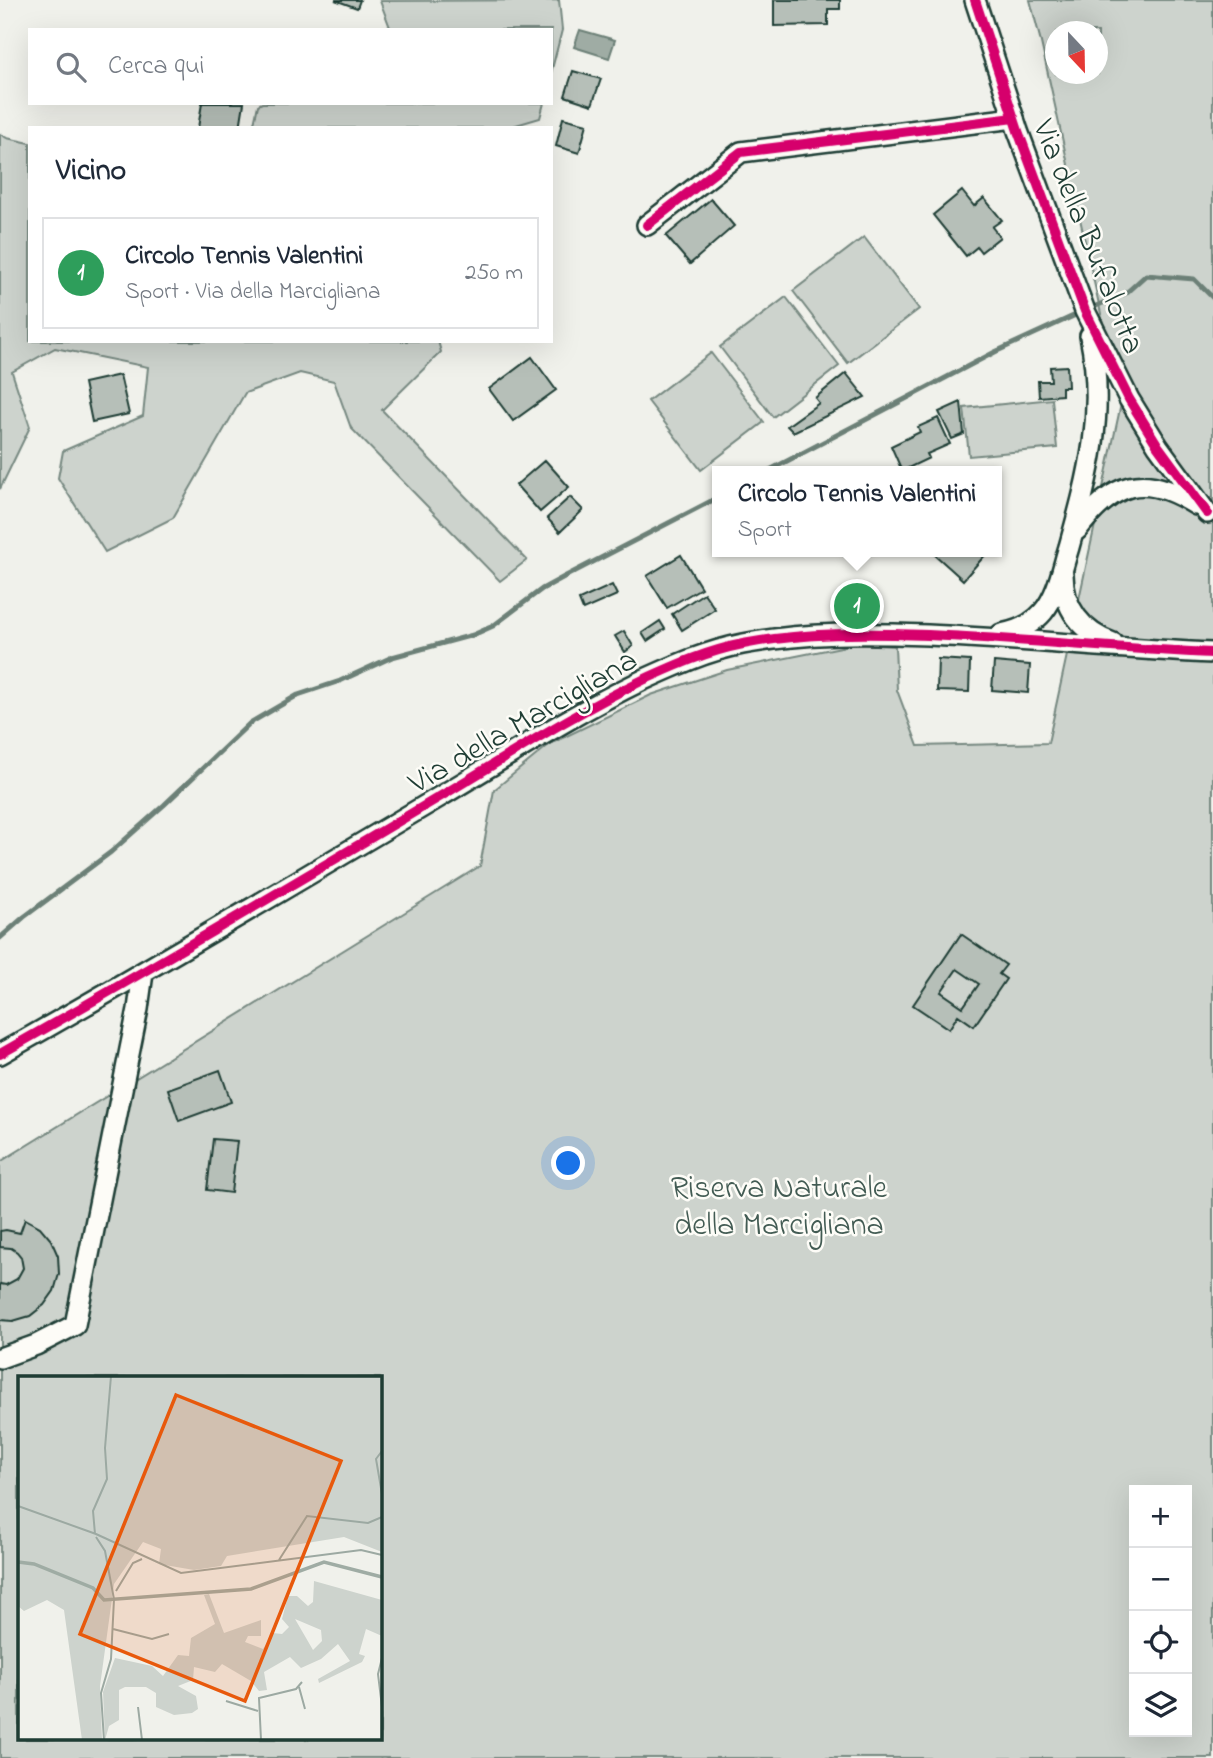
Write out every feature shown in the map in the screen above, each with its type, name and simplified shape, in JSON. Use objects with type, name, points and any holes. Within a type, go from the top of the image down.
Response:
[{"type":"street","name":"Via della Bufalotta","points":[[975,0],[1014,118],[1085,312],[1129,399],[1158,446],[1210,517]]},
{"type":"street","points":[[647,225],[741,152],[1014,118]]},
{"type":"street","name":"Via della Bufalotta","points":[[1064,564],[1082,503],[1098,410],[1095,361],[1085,312]]},
{"type":"street","points":[[1072,536],[1098,506],[1124,488],[1135,485],[1157,486],[1169,490],[1182,496],[1210,517]]},
{"type":"street","points":[[983,637],[1012,632],[1034,621],[1052,596],[1064,564]]},
{"type":"street","points":[[1064,564],[1065,596],[1078,621],[1095,635],[1124,647]]},
{"type":"street","name":"Via della Marcigliana","points":[[0,1054],[143,973],[583,711],[689,659],[742,644],[806,635],[856,633],[983,637],[1213,653]]},
{"type":"street","points":[[1180,651],[1200,646],[1213,639]]},
{"type":"street","points":[[0,1358],[36,1345],[75,1325],[143,973]]},
{"type":"green space","points":[[559,0],[562,30],[553,65],[553,28],[390,28],[380,1]]},
{"type":"green space","name":"Riserva Naturale della Marcigliana","points":[[1030,0],[1213,0],[1213,1758],[0,1758],[0,1162],[480,866],[494,790],[550,744],[651,695],[727,670],[856,644],[895,646],[897,690],[918,746],[1048,743],[1121,404],[1050,84],[1108,84],[1108,21],[1045,21],[1045,61]]},
{"type":"green space","points":[[258,105],[543,105],[540,118],[513,126],[253,126]]},
{"type":"green space","points":[[0,134],[28,143],[28,343],[439,343],[441,352],[382,410],[527,560],[500,581],[351,428],[334,381],[300,373],[245,393],[173,518],[105,552],[58,478],[63,451],[143,416],[148,367],[55,348],[12,372],[30,427],[0,489]]},
{"type":"green space","points":[[864,237],[919,309],[848,363],[793,291]]},
{"type":"green space","points":[[786,297],[839,366],[773,417],[720,347]]},
{"type":"green space","points":[[711,353],[764,422],[701,470],[648,401]]},
{"type":"green space","points":[[1052,399],[1057,448],[969,456],[964,408]]},
{"type":"shaded area","points":[[580,30],[615,40],[609,58],[574,47]]},
{"type":"building","points":[[335,0],[360,0],[357,8]]},
{"type":"building","points":[[774,0],[840,0],[840,9],[828,9],[828,25],[774,26]]},
{"type":"building","points":[[573,71],[601,79],[592,105],[565,96]]},
{"type":"building","points":[[202,105],[244,105],[240,126],[198,126]]},
{"type":"building","points":[[563,118],[587,124],[579,153],[556,146]]},
{"type":"building","points":[[962,191],[974,206],[984,198],[1002,220],[992,227],[1000,237],[981,252],[977,247],[966,256],[933,215]]},
{"type":"building","points":[[711,199],[734,226],[690,264],[666,236]]},
{"type":"building","points":[[532,357],[556,390],[513,421],[489,389]]},
{"type":"building","points":[[1067,366],[1068,387],[1062,387],[1062,395],[1039,397],[1038,381],[1051,381],[1050,367]]},
{"type":"building","points":[[846,373],[865,397],[793,432],[787,426],[819,403],[815,398]]},
{"type":"building","points":[[120,375],[129,414],[92,422],[84,383]]},
{"type":"building","points":[[961,402],[964,434],[952,439],[939,412]]},
{"type":"building","points":[[938,418],[950,444],[927,454],[929,458],[912,466],[900,466],[891,446],[920,432],[918,427]]},
{"type":"building","points":[[545,460],[569,487],[540,512],[516,485]]},
{"type":"building","points":[[570,497],[583,510],[560,532],[547,518]]},
{"type":"building","points":[[681,555],[701,588],[667,608],[647,576]]},
{"type":"building","points":[[937,557],[984,557],[963,580]]},
{"type":"building","points":[[612,585],[617,595],[583,610],[579,600]]},
{"type":"building","points":[[704,593],[715,609],[682,630],[672,614]]},
{"type":"building","points":[[660,621],[665,629],[647,641],[642,633]]},
{"type":"building","points":[[624,631],[633,646],[625,652],[615,636]]},
{"type":"building","points":[[938,659],[970,661],[969,692],[937,691]]},
{"type":"building","points":[[994,662],[1030,665],[1028,693],[992,690]]},
{"type":"building","points":[[961,934],[1006,965],[999,974],[1006,979],[974,1026],[958,1015],[949,1029],[913,1005]],"holes":[[[957,969],[979,984],[963,1007],[941,992]]]},
{"type":"building","points":[[220,1070],[231,1102],[179,1121],[168,1089]]},
{"type":"building","points":[[213,1139],[237,1141],[231,1193],[207,1190]]},
{"type":"building","points":[[25,1219],[40,1227],[51,1240],[58,1256],[59,1274],[54,1291],[44,1305],[30,1316],[13,1321],[0,1320],[0,1284],[6,1285],[17,1279],[23,1268],[17,1252],[11,1248],[0,1247],[0,1231],[20,1233]]},
{"type":"waterway","points":[[1089,309],[1126,293],[1146,275],[1194,279],[1213,298]]},
{"type":"waterway","points":[[778,466],[995,352],[1080,313]]},
{"type":"waterway","points":[[0,938],[111,852],[250,723],[298,695],[340,681],[392,657],[473,635],[493,626],[542,589],[712,501]]},
{"type":"cycle path","points":[[975,0],[1018,131],[1085,311],[1129,399],[1158,446],[1207,513]]},
{"type":"cycle path","points":[[647,225],[741,152],[1014,118]]},
{"type":"cycle path","points":[[0,1054],[222,926],[566,721],[643,680],[704,655],[766,640],[858,634],[964,637],[1213,653]]},
{"type":"place","name":"Circolo Tennis Valentini","points":[[857,606]]}]
